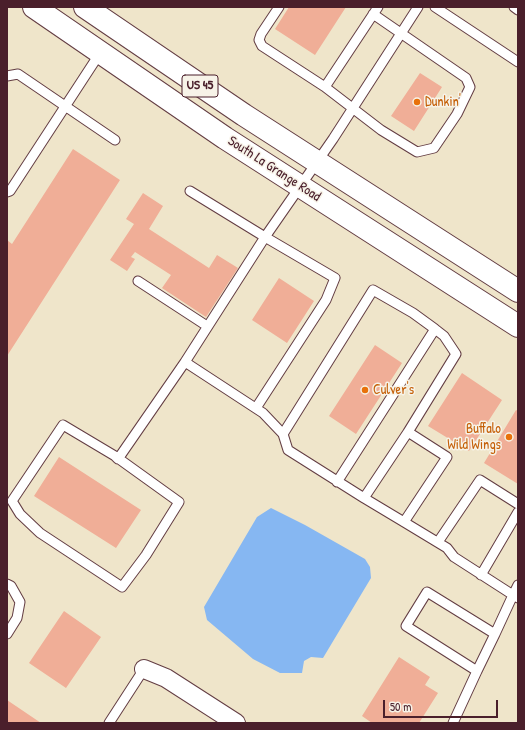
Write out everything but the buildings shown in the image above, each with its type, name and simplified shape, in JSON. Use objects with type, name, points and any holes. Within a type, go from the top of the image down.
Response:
[{"type":"main road","name":"South La Grange Road","points":[[34,7],[100,53],[300,186],[518,326]]},
{"type":"main road","name":"South La Grange Road","points":[[85,7],[141,47],[518,291]]},
{"type":"street","points":[[144,669],[166,678],[236,723]]},
{"type":"lane","points":[[279,7],[261,34],[259,40],[262,46],[325,87],[381,130],[417,152],[434,148],[457,114],[470,87],[466,78],[400,33],[375,11],[325,87]]},
{"type":"lane","points":[[115,456],[179,502],[146,555],[122,586],[40,533],[20,514],[12,501],[63,425],[118,459],[185,362],[265,237],[317,162],[418,7]]},
{"type":"lane","points":[[435,7],[518,62]]},
{"type":"lane","points":[[514,7],[518,10]]},
{"type":"lane","points":[[7,192],[10,191],[100,53]]},
{"type":"lane","points":[[7,76],[18,74],[66,105],[115,140]]},
{"type":"lane","points":[[190,191],[335,278],[326,300],[256,408]]},
{"type":"lane","points":[[138,281],[207,326]]},
{"type":"lane","points":[[283,434],[373,290],[413,313],[444,336],[456,354],[408,432],[364,498]]},
{"type":"lane","points":[[337,482],[435,329]]},
{"type":"lane","points":[[185,362],[256,408],[283,434],[288,450],[337,482],[438,542],[454,557],[516,596]]},
{"type":"lane","points":[[404,522],[447,457],[408,432]]},
{"type":"lane","points":[[438,542],[480,480],[518,504]]},
{"type":"lane","points":[[481,574],[518,512]]},
{"type":"lane","points":[[7,584],[11,586],[20,602],[17,618],[7,634]]},
{"type":"lane","points":[[453,723],[494,634],[516,596],[518,585]]},
{"type":"lane","points":[[477,671],[406,626],[428,592],[494,634]]},
{"type":"lane","points":[[109,723],[144,669]]},
{"type":"water","points":[[271,508],[305,525],[365,559],[370,567],[371,578],[323,658],[311,657],[304,661],[302,673],[280,673],[253,659],[207,620],[204,607],[257,517]]},
{"type":"place","name":"Dunkin'","points":[[417,102]]},
{"type":"place","name":"Culver's","points":[[365,390]]},
{"type":"place","name":"Buffalo Wild Wings","points":[[509,437]]}]
